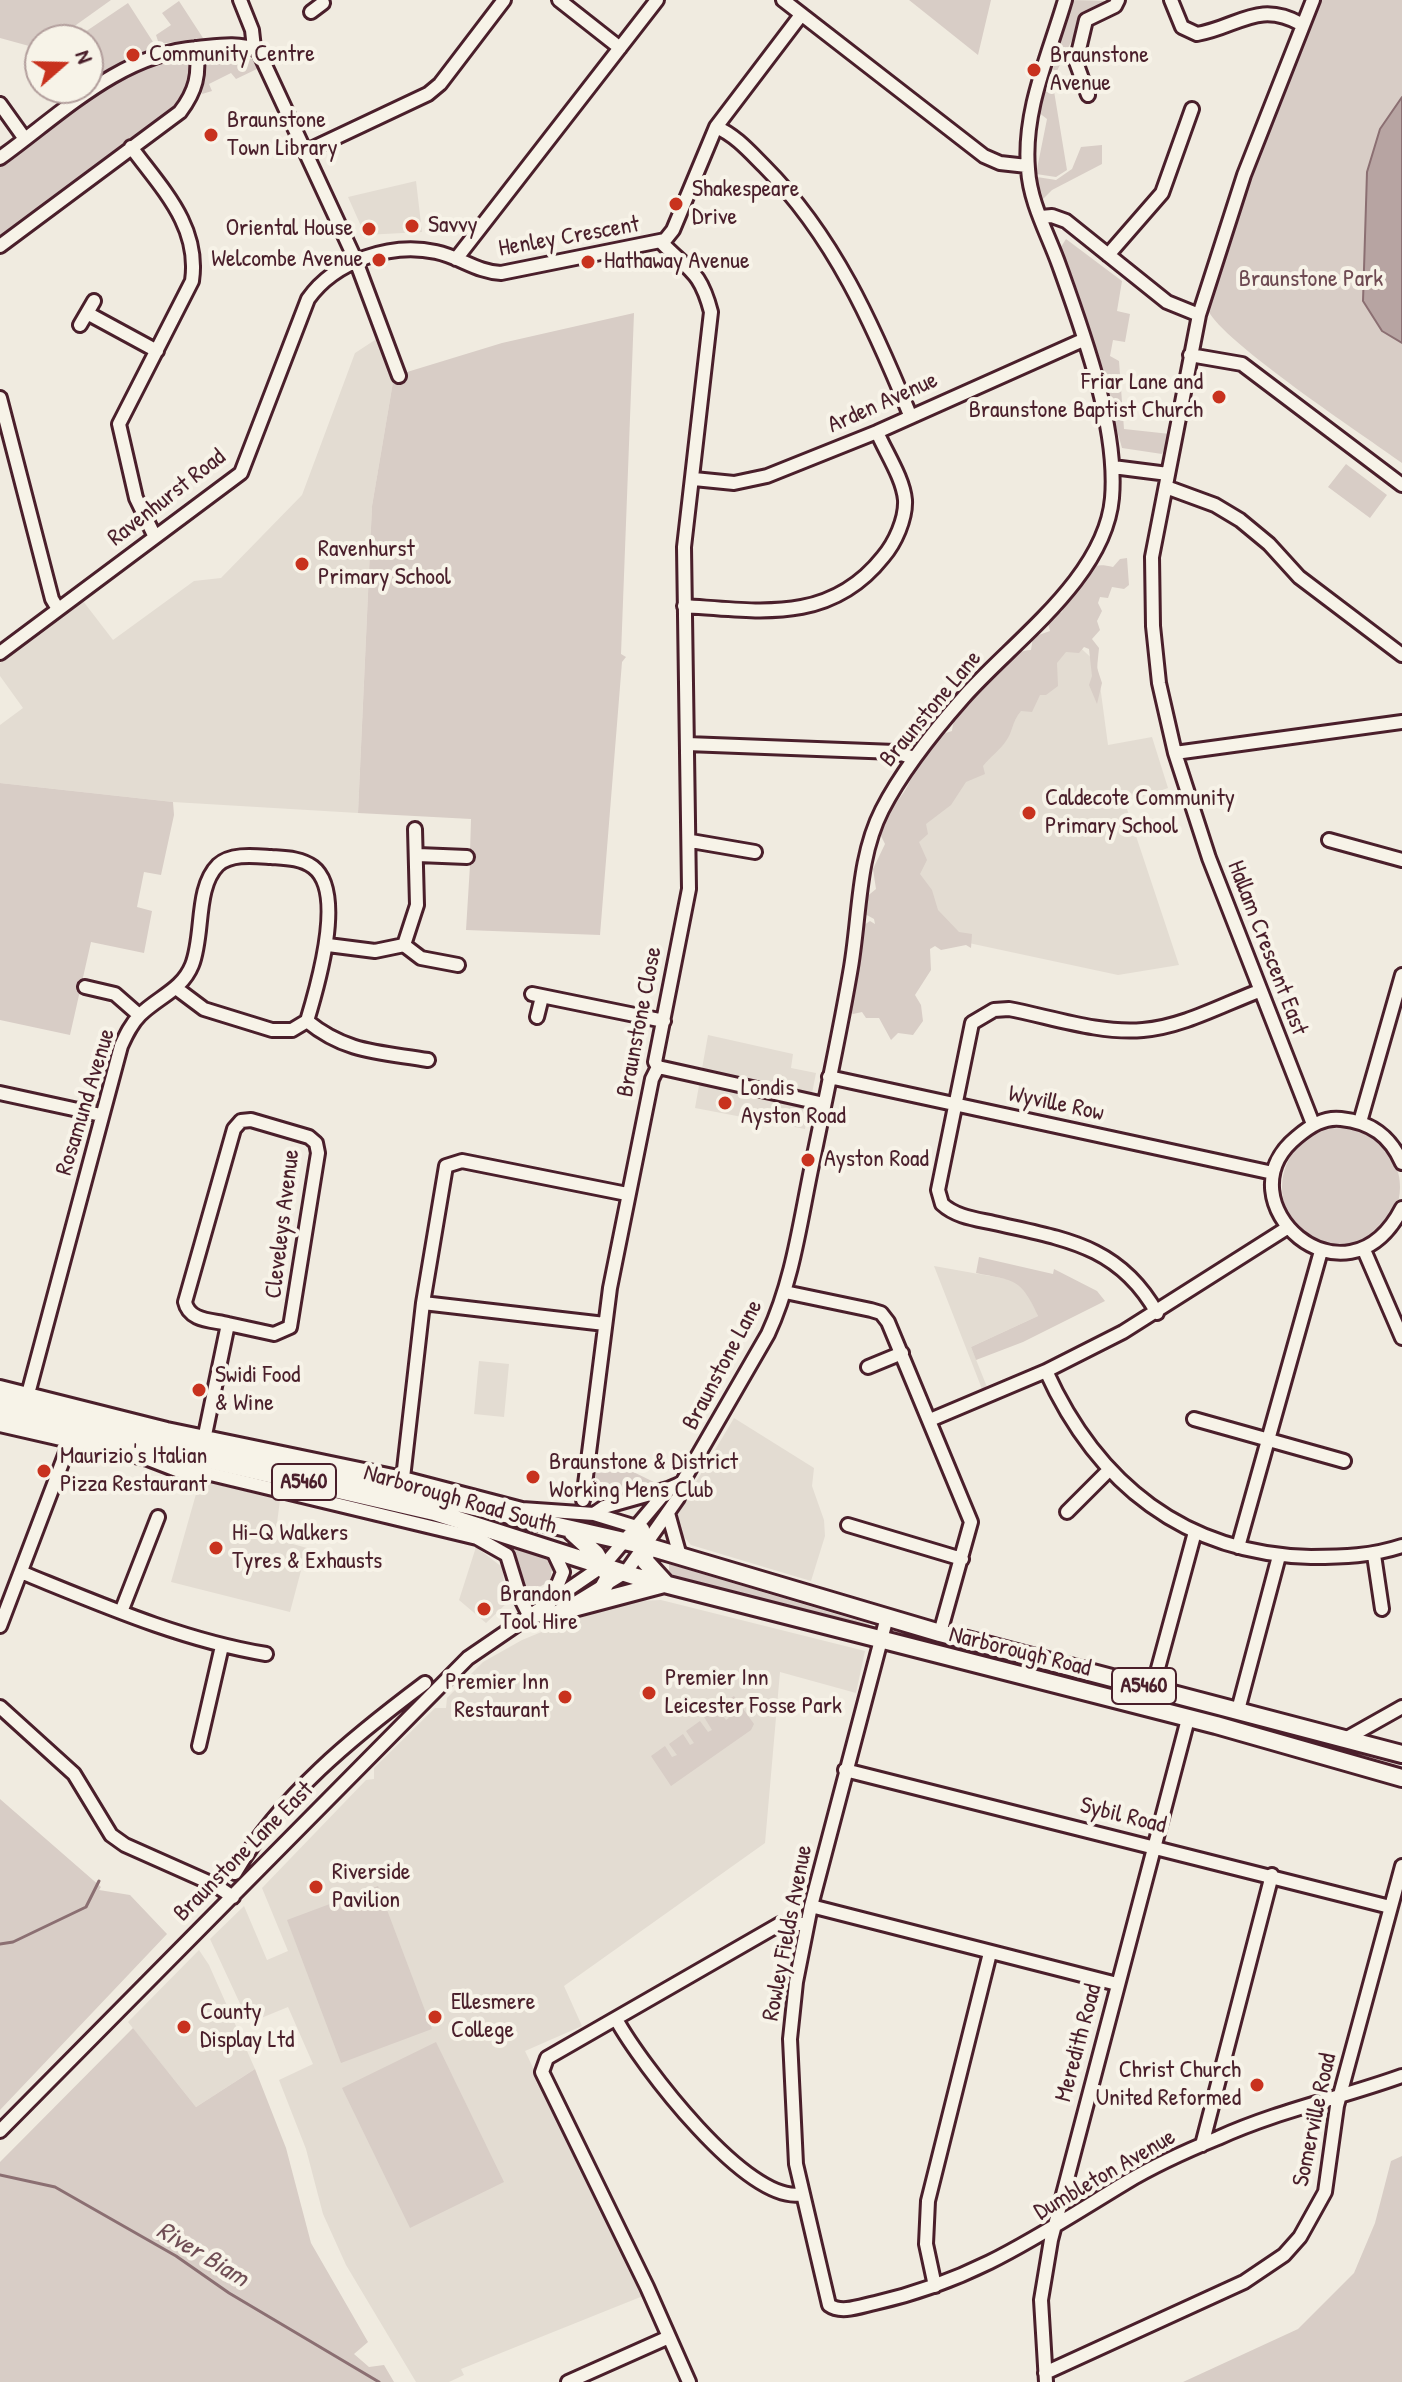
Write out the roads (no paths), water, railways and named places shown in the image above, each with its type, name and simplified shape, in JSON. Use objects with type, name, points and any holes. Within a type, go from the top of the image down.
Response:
[{"type":"main road","name":"Narborough Road South","points":[[0,1399],[572,1532],[625,1541],[645,1536]]},
{"type":"main road","name":"Narborough Road South","points":[[0,1412],[434,1512],[554,1553],[626,1572]]},
{"type":"main road","points":[[572,1532],[604,1565],[609,1577],[603,1588]]},
{"type":"main road","name":"Narborough Road","points":[[645,1536],[680,1556],[940,1633],[1402,1754]]},
{"type":"main road","points":[[645,1536],[645,1561],[665,1583]]},
{"type":"main road","name":"Narborough Road","points":[[626,1572],[1402,1778]]},
{"type":"main road","points":[[556,1606],[665,1583]]},
{"type":"street","points":[[240,0],[252,30],[254,48],[265,60],[356,261],[399,376]]},
{"type":"street","points":[[305,152],[428,94],[440,84],[504,0]]},
{"type":"street","points":[[559,0],[620,48]]},
{"type":"street","points":[[456,259],[657,0]]},
{"type":"street","points":[[783,0],[984,156],[1000,163],[1027,166]]},
{"type":"street","name":"Braunstone Lane","points":[[645,1536],[678,1498],[682,1483],[768,1334],[785,1292],[851,971],[869,840],[886,802],[914,758],[964,697],[1073,582],[1091,556],[1108,519],[1113,467],[1083,340],[1034,202],[1027,166],[1034,100],[1065,0]]},
{"type":"street","points":[[1088,95],[1076,62],[1086,20],[1115,6],[1118,0]]},
{"type":"street","points":[[1171,0],[1179,22],[1197,34],[1263,12],[1289,17],[1301,24]]},
{"type":"street","name":"Hallam Crescent East","points":[[1313,0],[1244,175],[1199,315],[1152,557],[1153,626],[1159,683],[1175,753],[1209,858],[1313,1124]]},
{"type":"street","points":[[311,12],[324,4]]},
{"type":"street","points":[[661,242],[673,230],[716,127],[801,15]]},
{"type":"street","points":[[0,158],[128,67],[161,52],[238,45],[254,48]]},
{"type":"street","points":[[0,246],[180,112],[193,95],[197,81],[196,48]]},
{"type":"street","points":[[0,104],[25,139]]},
{"type":"street","points":[[1108,255],[1162,193],[1192,109]]},
{"type":"street","points":[[716,127],[742,144],[777,179],[816,229],[859,295],[910,415]]},
{"type":"street","points":[[131,147],[175,207],[192,241],[195,259],[192,281],[119,424],[136,498],[155,537]]},
{"type":"street","points":[[1041,217],[1052,216],[1066,221],[1167,302],[1199,315]]},
{"type":"street","name":"Henley Crescent","points":[[356,261],[416,250],[438,252],[483,271],[501,273],[661,242],[688,265],[704,286],[711,312],[684,547]]},
{"type":"street","name":"Ravenhurst Road","points":[[0,653],[241,473],[308,299],[320,282],[356,261]]},
{"type":"street","points":[[80,325],[94,301]]},
{"type":"street","points":[[87,313],[157,351]]},
{"type":"street","name":"Arden Avenue","points":[[694,479],[751,481],[877,432],[1083,340]]},
{"type":"street","points":[[1190,355],[1229,359],[1242,364],[1402,485]]},
{"type":"street","points":[[0,398],[52,599],[58,609]]},
{"type":"street","points":[[684,606],[793,610],[822,603],[849,591],[872,571],[889,550],[902,523],[905,501],[877,432]]},
{"type":"street","points":[[1113,467],[1167,480],[1240,520],[1269,544],[1299,577],[1402,655]]},
{"type":"street","name":"Braunstone Close","points":[[583,1500],[605,1324],[627,1194],[652,1079],[658,1067],[655,1062],[689,889],[691,841],[684,547]]},
{"type":"street","points":[[1175,753],[1402,722]]},
{"type":"street","points":[[687,744],[895,752],[914,758]]},
{"type":"street","points":[[404,945],[413,927],[417,905],[415,829]]},
{"type":"street","points":[[1329,840],[1402,860]]},
{"type":"street","points":[[691,841],[755,852]]},
{"type":"street","points":[[418,855],[467,857]]},
{"type":"street","name":"Rosamund Avenue","points":[[28,1394],[121,1046],[139,1015],[176,988],[192,966],[210,875],[225,860],[281,857],[312,866],[320,877],[327,907],[328,945],[307,1021]]},
{"type":"street","points":[[328,945],[375,951],[404,945],[421,958],[451,964],[448,949]]},
{"type":"street","points":[[1360,1122],[1402,975]]},
{"type":"street","points":[[85,987],[115,994],[139,1015]]},
{"type":"street","points":[[176,988],[198,1007],[272,1030],[292,1030],[307,1021],[328,1038],[349,1048],[428,1060]]},
{"type":"street","points":[[1157,1313],[1130,1275],[1094,1250],[1076,1242],[964,1216],[942,1204],[938,1190],[972,1023],[994,1010],[1142,1030],[1175,1023],[1259,991]]},
{"type":"street","points":[[537,1017],[537,995],[664,1021]]},
{"type":"street","points":[[414,1057],[416,1042]]},
{"type":"street","points":[[658,1067],[824,1104]]},
{"type":"street","name":"Wyville Row","points":[[829,1077],[1273,1173]]},
{"type":"street","points":[[0,1093],[101,1115]]},
{"type":"street","points":[[1402,1163],[1398,1143],[1360,1122],[1336,1118],[1313,1124],[1284,1147],[1273,1173],[1272,1190],[1278,1214],[1287,1228],[1301,1242],[1321,1251],[1343,1254],[1364,1250],[1390,1232],[1402,1208]]},
{"type":"street","name":"Cleveleys Avenue","points":[[251,1120],[309,1137],[319,1148],[290,1327],[286,1332],[274,1334],[228,1324],[195,1317],[187,1310],[185,1302],[234,1129],[241,1121],[251,1120]]},
{"type":"street","points":[[403,1478],[423,1303],[444,1171],[450,1162],[462,1161],[627,1194]]},
{"type":"street","points":[[930,1420],[1046,1371],[1157,1313],[1287,1228]]},
{"type":"street","points":[[1364,1250],[1402,1338]]},
{"type":"street","points":[[1238,1547],[1321,1251]]},
{"type":"street","points":[[785,1292],[881,1313],[902,1353],[969,1515],[971,1528],[940,1633]]},
{"type":"street","points":[[423,1303],[605,1324]]},
{"type":"street","points":[[205,1435],[228,1324]]},
{"type":"street","points":[[868,1367],[902,1353]]},
{"type":"street","points":[[1046,1371],[1075,1428],[1109,1470],[1135,1495],[1195,1532],[1238,1547],[1279,1556],[1374,1555],[1402,1546]]},
{"type":"street","name":"Narborough Road South","points":[[0,1387],[533,1510],[594,1514],[645,1536]]},
{"type":"street","points":[[1194,1419],[1344,1461]]},
{"type":"street","name":"Narborough Road South","points":[[0,1425],[148,1459],[179,1471],[198,1471],[477,1538],[507,1555],[520,1597],[530,1617]]},
{"type":"street","points":[[0,1626],[23,1573],[70,1442]]},
{"type":"street","points":[[1067,1512],[1109,1470]]},
{"type":"street","points":[[645,1536],[668,1489],[682,1483]]},
{"type":"street","name":"Narborough Road South","points":[[594,1514],[604,1507],[668,1489]]},
{"type":"street","name":"Narborough Road South","points":[[484,1499],[511,1517]]},
{"type":"street","points":[[668,1513],[680,1556]]},
{"type":"street","points":[[121,1612],[158,1517]]},
{"type":"street","points":[[848,1525],[962,1559]]},
{"type":"street","points":[[1147,1709],[1195,1532]]},
{"type":"street","name":"Braunstone Lane East","points":[[0,2131],[468,1658],[530,1617],[603,1588],[626,1572],[645,1536]]},
{"type":"street","name":"Braunstone Lane East","points":[[556,1606],[604,1565],[625,1541]]},
{"type":"street","points":[[554,1553],[562,1566],[556,1606]]},
{"type":"street","points":[[1374,1555],[1382,1609]]},
{"type":"street","points":[[1238,1710],[1279,1556]]},
{"type":"street","points":[[23,1573],[121,1612],[222,1646],[266,1654]]},
{"type":"street","name":"Rowley Fields Avenue","points":[[831,2308],[826,2300],[802,2194],[792,2133],[790,2039],[796,1982],[811,1906],[887,1617]]},
{"type":"street","points":[[199,1746],[222,1646]]},
{"type":"street","points":[[235,1873],[263,1828],[312,1776],[380,1716],[425,1683]]},
{"type":"street","points":[[0,1707],[60,1758],[111,1835],[125,1845],[215,1885],[233,1897]]},
{"type":"street","points":[[1347,1738],[1402,1707]]},
{"type":"street","name":"Meredith Road","points":[[1045,2377],[1041,2300],[1053,2230],[1188,1719]]},
{"type":"street","name":"Sybil Road","points":[[845,1770],[1390,1907]]},
{"type":"street","points":[[312,1776],[331,1796]]},
{"type":"street","name":"Somerville Road","points":[[1045,2377],[1244,2282],[1284,2255],[1313,2219],[1325,2192],[1340,2096],[1402,1866]]},
{"type":"street","points":[[1202,2145],[1272,1875]]},
{"type":"street","points":[[811,1906],[1117,1984]]},
{"type":"street","points":[[689,2382],[542,2072],[547,2058],[780,1924],[807,1924]]},
{"type":"street","points":[[935,2286],[926,2244],[928,2201],[990,1953]]},
{"type":"street","points":[[616,2019],[649,2072],[702,2132],[772,2188],[791,2196],[802,2194]]},
{"type":"street","name":"Dumbleton Avenue","points":[[831,2308],[868,2305],[935,2286],[996,2261],[1053,2230],[1126,2183],[1202,2145],[1402,2076]]},
{"type":"street","points":[[568,2382],[669,2337]]},
{"type":"waterway","points":[[0,1944],[13,1942],[86,1907],[99,1881]]},
{"type":"waterway","name":"River Biam","points":[[0,2175],[55,2187],[176,2256],[229,2293],[379,2382]]},
{"type":"place","name":"Community Centre","points":[[133,55]]},
{"type":"place","name":"Braunstone Avenue","points":[[1034,70]]},
{"type":"place","name":"Braunstone Town Library","points":[[211,135]]},
{"type":"place","name":"Shakespeare Drive","points":[[676,204]]},
{"type":"place","name":"Savvy","points":[[412,226]]},
{"type":"place","name":"Oriental House","points":[[369,229]]},
{"type":"place","name":"Welcombe Avenue","points":[[379,260]]},
{"type":"place","name":"Hathaway Avenue","points":[[588,262]]},
{"type":"place","name":"Friar Lane and Braunstone Baptist Church","points":[[1219,397]]},
{"type":"place","name":"Ravenhurst Primary School","points":[[302,564]]},
{"type":"place","name":"Caldecote Community Primary School","points":[[1029,813]]},
{"type":"place","name":"Londis Ayston Road","points":[[725,1103]]},
{"type":"place","name":"Ayston Road","points":[[808,1160]]},
{"type":"place","name":"Swidi Food & Wine","points":[[199,1390]]},
{"type":"place","name":"Maurizio's Italian Pizza Restaurant","points":[[44,1471]]},
{"type":"place","name":"Braunstone & District Working Mens Club","points":[[533,1477]]},
{"type":"place","name":"Hi-Q Walkers Tyres & Exhausts","points":[[216,1548]]},
{"type":"place","name":"Brandon Tool Hire","points":[[484,1609]]},
{"type":"place","name":"Premier Inn Leicester Fosse Park","points":[[649,1693]]},
{"type":"place","name":"Premier Inn Restaurant","points":[[565,1697]]},
{"type":"place","name":"Riverside Pavilion","points":[[316,1887]]},
{"type":"place","name":"Ellesmere College","points":[[435,2017]]},
{"type":"place","name":"County Display Ltd","points":[[184,2027]]},
{"type":"place","name":"Christ Church United Reformed","points":[[1257,2085]]},
{"type":"park label","name":"Braunstone Park","points":[[1311,280]]}]
